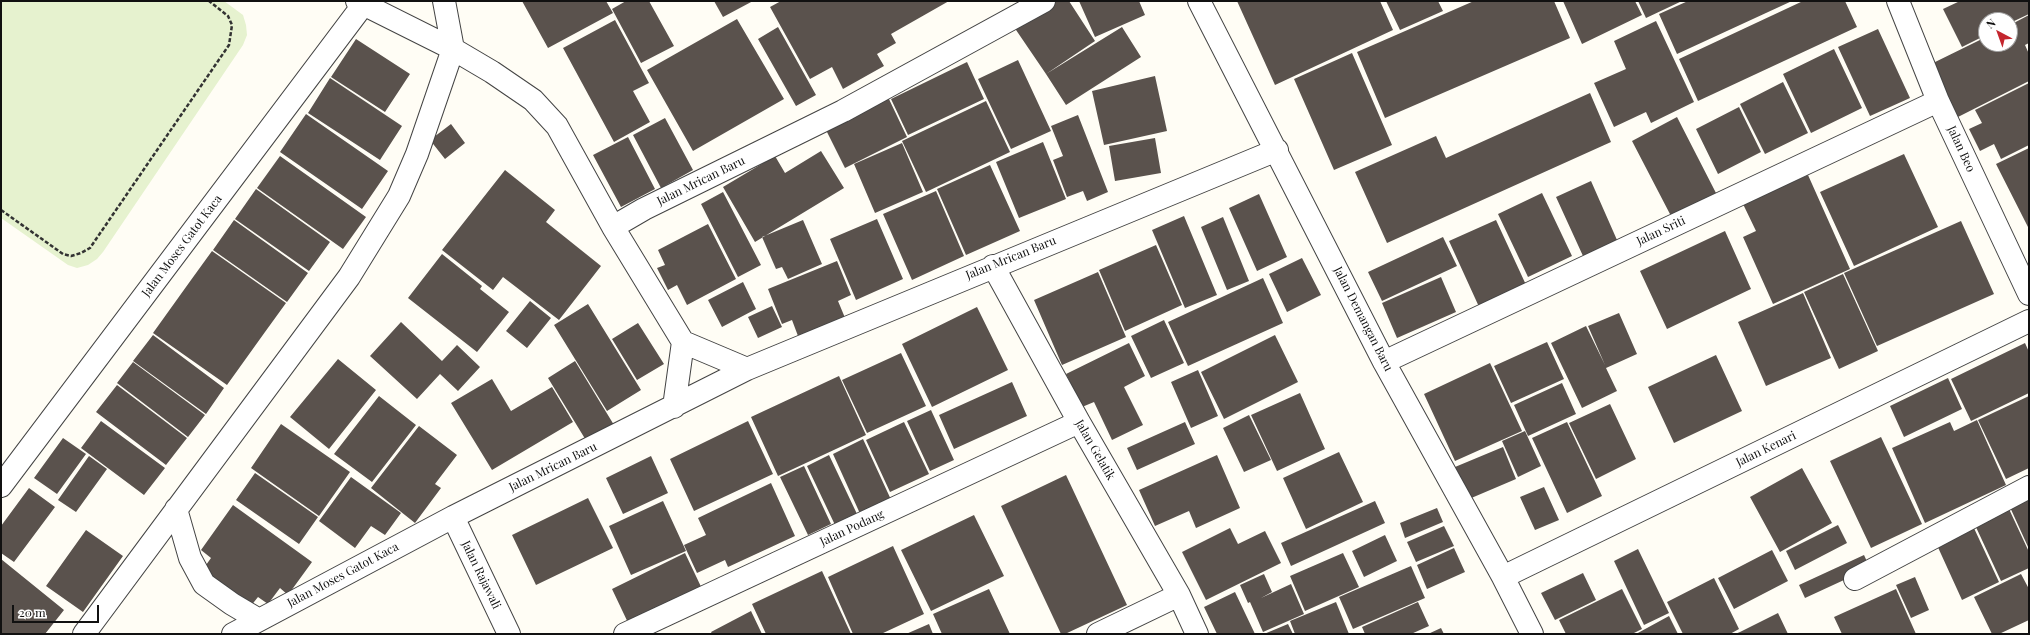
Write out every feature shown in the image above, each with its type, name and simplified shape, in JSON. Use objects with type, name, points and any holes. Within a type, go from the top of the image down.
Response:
[{"type":"street","points":[[84,634],[349,277],[399,196],[417,154],[453,49],[444,1]]},
{"type":"street","name":"Jalan Mrican Baru","points":[[613,227],[644,209],[842,111],[1044,1]]},
{"type":"street","name":"Jalan Demangan Baru","points":[[1199,1],[1277,150],[1384,362],[1503,577],[1532,634]]},
{"type":"street","name":"Jalan Beo","points":[[1898,1],[1938,101],[2029,294]]},
{"type":"street","points":[[362,2],[453,49],[492,72],[533,100],[557,126],[613,227],[683,342],[747,369]]},
{"type":"street","name":"Jalan Moses Gatot Kaca","points":[[1,486],[362,2]]},
{"type":"street","name":"Jalan Sriti","points":[[1384,362],[1938,101]]},
{"type":"street","name":"Jalan Mrican Baru","points":[[453,517],[747,369],[993,266],[1277,150]]},
{"type":"street","name":"Jalan Gelatik","points":[[993,266],[1079,422],[1179,595],[1197,634]]},
{"type":"street","name":"Jalan Kenari","points":[[1503,577],[2029,321]]},
{"type":"street","points":[[674,407],[683,342]]},
{"type":"street","name":"Jalan Podang","points":[[625,634],[1079,422]]},
{"type":"street","points":[[1855,579],[2029,487]]},
{"type":"street","points":[[176,509],[190,558],[204,584],[232,604],[260,620]]},
{"type":"street","name":"Jalan Moses Gatot Kaca","points":[[233,634],[453,517]]},
{"type":"street","name":"Jalan Rajawali","points":[[453,517],[509,634]]},
{"type":"street","points":[[1098,634],[1179,595]]},
{"type":"path","points":[[1,210],[63,254],[71,256],[81,254],[90,248],[229,45],[232,25],[228,16],[209,1]]},
{"type":"green space","points":[[1,1],[224,1],[243,15],[247,35],[243,45],[103,252],[97,259],[88,265],[77,268],[68,265],[1,218]]},
{"type":"building","points":[[522,1],[606,1],[613,13],[548,48]]},
{"type":"building","points":[[626,1],[649,1],[674,46],[641,63],[612,9]]},
{"type":"building","points":[[714,1],[753,1],[723,17]]},
{"type":"building","points":[[781,1],[949,1],[891,34],[896,43],[877,54],[884,66],[843,89],[832,67],[810,79],[770,7]]},
{"type":"building","points":[[1053,1],[1069,1],[1095,41],[1046,74],[1014,27]]},
{"type":"building","points":[[1079,1],[1139,1],[1145,15],[1095,37]]},
{"type":"building","points":[[1237,1],[1380,1],[1393,30],[1275,85]]},
{"type":"building","points":[[1386,1],[1438,1],[1443,11],[1400,30]]},
{"type":"building","points":[[1474,1],[1554,1],[1570,38],[1385,118],[1357,52]]},
{"type":"building","points":[[1563,1],[1635,1],[1642,15],[1582,44]]},
{"type":"building","points":[[1638,1],[1682,1],[1646,18]]},
{"type":"building","points":[[1688,1],[1792,1],[1677,54],[1659,14]]},
{"type":"building","points":[[1803,1],[1845,1],[1857,27],[1698,101],[1679,59]]},
{"type":"building","points":[[1960,1],[2029,1],[2029,14],[2018,19],[2018,12],[1978,12],[1978,39],[1962,47],[1943,9]]},
{"type":"building","points":[[2029,15],[2029,43],[2025,45],[2029,54],[2029,81],[1956,118],[1929,65],[1978,41],[1978,52],[2018,52],[2018,21]]},
{"type":"building","points":[[737,19],[784,99],[693,151],[647,70]]},
{"type":"building","points":[[615,20],[649,83],[633,91],[650,122],[614,142],[563,48]]},
{"type":"building","points":[[1656,21],[1694,102],[1651,123],[1646,112],[1614,127],[1594,83],[1626,69],[1614,41]]},
{"type":"building","points":[[778,27],[816,95],[796,106],[758,39]]},
{"type":"building","points":[[1122,27],[1141,57],[1066,105],[1046,74]]},
{"type":"building","points":[[1878,29],[1910,98],[1870,116],[1838,47]]},
{"type":"building","points":[[356,39],[410,74],[385,112],[331,77]]},
{"type":"building","points":[[1834,49],[1862,108],[1811,133],[1783,74]]},
{"type":"building","points":[[1352,53],[1392,145],[1334,170],[1294,79]]},
{"type":"building","points":[[1018,60],[1051,131],[1011,149],[978,79]]},
{"type":"building","points":[[967,62],[984,99],[908,135],[891,99]]},
{"type":"building","points":[[1155,76],[1167,131],[1104,145],[1092,91]]},
{"type":"building","points":[[330,78],[402,126],[380,160],[308,113]]},
{"type":"building","points":[[1783,82],[1808,133],[1765,154],[1740,104]]},
{"type":"building","points":[[2029,83],[2029,145],[2001,159],[1994,144],[1980,151],[1969,129],[1982,123],[1975,110]]},
{"type":"building","points":[[1590,93],[1611,142],[1387,243],[1355,172],[1436,136],[1446,158]]},
{"type":"building","points":[[888,97],[907,137],[845,168],[825,128]]},
{"type":"building","points":[[986,101],[1010,152],[926,192],[902,141]]},
{"type":"building","points":[[1739,107],[1761,152],[1718,174],[1696,129]]},
{"type":"building","points":[[306,114],[388,171],[362,209],[280,152]]},
{"type":"building","points":[[1078,115],[1108,192],[1087,201],[1083,191],[1067,197],[1053,160],[1063,156],[1051,126]]},
{"type":"building","points":[[1677,117],[1716,193],[1671,216],[1632,141]]},
{"type":"building","points":[[665,118],[693,170],[661,188],[633,135]]},
{"type":"building","points":[[451,124],[465,143],[445,159],[430,140]]},
{"type":"building","points":[[628,137],[655,189],[621,207],[593,155]]},
{"type":"building","points":[[1155,138],[1161,173],[1115,181],[1109,146]]},
{"type":"building","points":[[1043,142],[1066,199],[1019,218],[996,162]]},
{"type":"building","points":[[902,143],[923,192],[875,213],[854,164]]},
{"type":"building","points":[[2029,148],[2029,229],[1996,164]]},
{"type":"building","points":[[821,151],[844,188],[755,242],[723,187],[775,156],[785,173]]},
{"type":"building","points":[[1904,154],[1938,227],[1854,266],[1820,192]]},
{"type":"building","points":[[280,156],[366,217],[343,249],[257,188]]},
{"type":"building","points":[[990,165],[1020,231],[966,255],[937,189]]},
{"type":"building","points":[[505,170],[555,210],[546,222],[601,266],[559,320],[503,277],[493,290],[442,250]]},
{"type":"building","points":[[1808,175],[1850,269],[1773,304],[1743,237],[1756,231],[1743,204]]},
{"type":"building","points":[[1591,181],[1617,240],[1583,256],[1556,197]]},
{"type":"building","points":[[256,189],[330,242],[309,271],[235,219]]},
{"type":"building","points":[[936,191],[964,256],[912,280],[883,214]]},
{"type":"building","points":[[723,192],[761,265],[738,277],[701,204]]},
{"type":"building","points":[[1542,193],[1572,256],[1528,277],[1498,214]]},
{"type":"building","points":[[1259,194],[1287,257],[1257,271],[1229,208]]},
{"type":"building","points":[[1184,216],[1217,295],[1185,308],[1152,230]]},
{"type":"building","points":[[1223,217],[1249,281],[1227,290],[1201,227]]},
{"type":"building","points":[[877,219],[903,279],[856,300],[830,239]]},
{"type":"building","points":[[234,220],[308,273],[287,302],[213,250]]},
{"type":"building","points":[[803,220],[822,264],[788,279],[782,267],[776,269],[762,237]]},
{"type":"building","points":[[1496,220],[1527,287],[1480,309],[1449,241]]},
{"type":"building","points":[[1961,221],[1994,294],[1877,346],[1844,273]]},
{"type":"building","points":[[708,224],[736,279],[687,305],[677,285],[668,290],[657,268],[665,265],[658,250]]},
{"type":"building","points":[[1725,231],[1751,289],[1667,329],[1640,271]]},
{"type":"building","points":[[1443,237],[1457,266],[1382,301],[1368,272]]},
{"type":"building","points":[[1156,245],[1182,305],[1125,331],[1099,270]]},
{"type":"building","points":[[212,251],[286,303],[265,332],[191,280]]},
{"type":"building","points":[[442,254],[482,286],[480,289],[509,312],[477,352],[408,298]]},
{"type":"building","points":[[1302,258],[1321,295],[1287,312],[1269,274]]},
{"type":"building","points":[[837,261],[851,295],[838,301],[848,325],[801,344],[792,320],[782,324],[768,289]]},
{"type":"building","points":[[1098,272],[1126,337],[1062,365],[1034,300]]},
{"type":"building","points":[[1843,274],[1878,351],[1839,369],[1804,292]]},
{"type":"building","points":[[1441,277],[1456,312],[1397,338],[1382,303]]},
{"type":"building","points":[[1263,278],[1283,323],[1188,366],[1168,322]]},
{"type":"building","points":[[191,280],[265,332],[227,385],[153,333]]},
{"type":"building","points":[[743,282],[756,309],[722,327],[708,300]]},
{"type":"building","points":[[1803,293],[1831,358],[1766,386],[1738,322]]},
{"type":"building","points":[[530,301],[551,318],[527,348],[506,331]]},
{"type":"building","points":[[588,304],[641,390],[607,411],[554,325]]},
{"type":"building","points":[[772,306],[782,327],[758,338],[748,317]]},
{"type":"building","points":[[977,307],[1008,370],[932,407],[902,344]]},
{"type":"building","points":[[1619,313],[1637,354],[1606,368],[1617,391],[1582,408],[1551,343],[1586,326],[1605,365],[1588,326]]},
{"type":"building","points":[[1164,320],[1184,363],[1151,378],[1131,336]]},
{"type":"building","points":[[401,322],[442,361],[457,345],[480,367],[458,391],[440,374],[417,399],[370,356]]},
{"type":"building","points":[[638,323],[664,364],[637,380],[612,339]]},
{"type":"building","points":[[153,335],[224,388],[206,414],[133,361]]},
{"type":"building","points":[[1275,335],[1298,382],[1224,419],[1201,372]]},
{"type":"building","points":[[1547,342],[1564,379],[1511,403],[1494,366]]},
{"type":"building","points":[[1129,343],[1145,376],[1124,387],[1143,425],[1112,440],[1094,402],[1082,407],[1066,374]]},
{"type":"building","points":[[2025,343],[2029,352],[2029,393],[1971,421],[1951,379]]},
{"type":"building","points":[[901,353],[926,406],[867,433],[842,380]]},
{"type":"building","points":[[1716,355],[1742,411],[1674,443],[1648,387]]},
{"type":"building","points":[[338,359],[376,390],[329,449],[290,417]]},
{"type":"building","points":[[575,361],[614,425],[587,442],[548,378]]},
{"type":"building","points":[[133,362],[205,415],[188,437],[117,383]]},
{"type":"building","points":[[1490,363],[1522,431],[1455,461],[1424,394]]},
{"type":"building","points":[[1198,370],[1218,416],[1191,428],[1171,382]]},
{"type":"building","points":[[839,376],[866,435],[778,476],[751,417]]},
{"type":"building","points":[[1948,378],[1962,409],[1904,437],[1890,406]]},
{"type":"building","points":[[492,379],[511,411],[552,387],[573,422],[492,470],[451,403]]},
{"type":"building","points":[[1012,382],[1027,416],[954,449],[939,415]]},
{"type":"building","points":[[1562,383],[1576,414],[1528,436],[1514,405]]},
{"type":"building","points":[[117,385],[187,438],[166,465],[96,412]]},
{"type":"building","points":[[1300,393],[1325,449],[1277,471],[1251,415]]},
{"type":"building","points":[[379,396],[416,425],[372,482],[334,454]]},
{"type":"building","points":[[2029,396],[2029,468],[2006,479],[1978,420]]},
{"type":"building","points":[[1610,404],[1636,459],[1596,479],[1569,423]]},
{"type":"building","points":[[931,410],[954,460],[930,471],[907,421]]},
{"type":"building","points":[[1249,415],[1271,460],[1244,472],[1223,428]]},
{"type":"building","points":[[1977,420],[2006,485],[1925,523],[1892,448],[1950,422],[1954,431]]},
{"type":"building","points":[[101,421],[165,468],[144,495],[81,448]]},
{"type":"building","points":[[748,421],[773,474],[694,511],[670,459]]},
{"type":"building","points":[[904,422],[929,474],[890,492],[866,440]]},
{"type":"building","points":[[1185,422],[1195,444],[1137,470],[1127,448]]},
{"type":"building","points":[[1567,422],[1602,496],[1567,513],[1532,438]]},
{"type":"building","points":[[281,424],[350,472],[319,516],[251,468]]},
{"type":"building","points":[[419,426],[457,455],[435,484],[441,488],[415,523],[371,488]]},
{"type":"building","points":[[1525,431],[1541,466],[1518,477],[1502,441]]},
{"type":"building","points":[[1881,437],[1922,524],[1871,548],[1830,461]]},
{"type":"building","points":[[63,438],[86,454],[57,494],[34,478]]},
{"type":"building","points":[[863,439],[893,504],[862,518],[833,454]]},
{"type":"building","points":[[1503,447],[1516,479],[1469,499],[1455,467]]},
{"type":"building","points":[[1339,452],[1363,502],[1306,529],[1283,478]]},
{"type":"building","points":[[829,455],[857,514],[835,525],[807,466]]},
{"type":"building","points":[[1217,455],[1240,508],[1196,528],[1189,511],[1155,526],[1139,490]]},
{"type":"building","points":[[89,456],[107,469],[76,512],[58,500]]},
{"type":"building","points":[[651,456],[668,493],[623,514],[606,478]]},
{"type":"building","points":[[804,466],[831,524],[808,535],[780,477]]},
{"type":"building","points":[[1802,468],[1832,523],[1780,552],[1750,497]]},
{"type":"building","points":[[255,473],[318,517],[299,544],[236,500]]},
{"type":"building","points":[[1066,475],[1127,605],[1065,634],[1061,634],[1001,506]]},
{"type":"building","points":[[351,477],[401,513],[385,535],[371,526],[355,548],[319,521]]},
{"type":"building","points":[[771,483],[795,536],[728,567],[725,560],[697,573],[684,545],[706,535],[698,518]]},
{"type":"building","points":[[1544,487],[1559,520],[1535,530],[1520,497]]},
{"type":"building","points":[[29,488],[55,507],[14,562],[1,553],[1,526]]},
{"type":"building","points":[[2029,496],[2029,549],[2009,505]]},
{"type":"building","points":[[588,498],[613,548],[536,585],[512,535]]},
{"type":"building","points":[[663,501],[686,551],[631,575],[609,526]]},
{"type":"building","points":[[1375,501],[1385,523],[1291,566],[1281,543]]},
{"type":"building","points":[[233,505],[312,562],[288,595],[280,588],[268,604],[258,597],[250,607],[201,572],[211,558],[201,550]]},
{"type":"building","points":[[1437,508],[1443,522],[1405,538],[1400,523]]},
{"type":"building","points":[[2009,509],[2029,552],[2029,568],[2001,581],[1975,525]]},
{"type":"building","points":[[974,515],[1004,576],[931,611],[901,550]]},
{"type":"building","points":[[1838,525],[1847,543],[1795,570],[1786,551]]},
{"type":"building","points":[[1444,526],[1454,546],[1416,562],[1407,542]]},
{"type":"building","points":[[1973,526],[1999,582],[1962,600],[1936,543]]},
{"type":"building","points":[[1230,528],[1238,544],[1265,531],[1281,563],[1206,600],[1182,552]]},
{"type":"building","points":[[86,530],[123,556],[83,612],[46,586]]},
{"type":"building","points":[[1385,535],[1397,561],[1364,577],[1352,551]]},
{"type":"building","points":[[893,546],[924,614],[881,634],[853,634],[828,577]]},
{"type":"building","points":[[1454,548],[1465,572],[1427,589],[1417,565]]},
{"type":"building","points":[[1638,549],[1669,613],[1644,625],[1614,561]]},
{"type":"building","points":[[1772,550],[1788,581],[1734,609],[1718,578]]},
{"type":"building","points":[[685,553],[704,593],[631,629],[612,589]]},
{"type":"building","points":[[1343,553],[1359,587],[1305,611],[1290,576]]},
{"type":"building","points":[[1864,555],[1870,568],[1805,598],[1799,585]]},
{"type":"building","points":[[1,559],[64,610],[45,634],[1,634]]},
{"type":"building","points":[[1411,566],[1425,598],[1353,629],[1339,597]]},
{"type":"building","points":[[822,571],[851,634],[766,634],[752,604]]},
{"type":"building","points":[[1583,573],[1596,600],[1555,620],[1541,593]]},
{"type":"building","points":[[1264,574],[1272,592],[1261,598],[1291,584],[1304,614],[1263,632],[1250,602],[1248,603],[1240,585]]},
{"type":"building","points":[[2021,574],[2029,589],[2029,620],[1999,634],[1992,634],[1974,597]]},
{"type":"building","points":[[1915,577],[1929,610],[1911,618],[1896,585]]},
{"type":"building","points":[[1714,578],[1739,629],[1730,634],[1683,634],[1667,602]]},
{"type":"building","points":[[989,589],[1010,634],[942,634],[933,614]]},
{"type":"building","points":[[1622,589],[1642,629],[1632,634],[1566,634],[1559,620]]},
{"type":"building","points":[[1896,589],[1916,634],[1842,634],[1834,617]]},
{"type":"building","points":[[1235,592],[1255,634],[1217,634],[1204,607]]},
{"type":"building","points":[[1336,602],[1349,634],[1295,634],[1290,621]]},
{"type":"building","points":[[1418,602],[1429,626],[1411,634],[1365,634],[1362,627]]},
{"type":"building","points":[[751,611],[762,634],[712,634],[711,632]]},
{"type":"building","points":[[1778,613],[1788,634],[1735,634],[1740,632]]},
{"type":"building","points":[[1669,616],[1678,634],[1636,634]]},
{"type":"building","points":[[929,624],[933,634],[906,634]]},
{"type":"building","points":[[1288,624],[1293,634],[1264,634]]},
{"type":"building","points":[[1441,628],[1444,634],[1428,634]]}]
